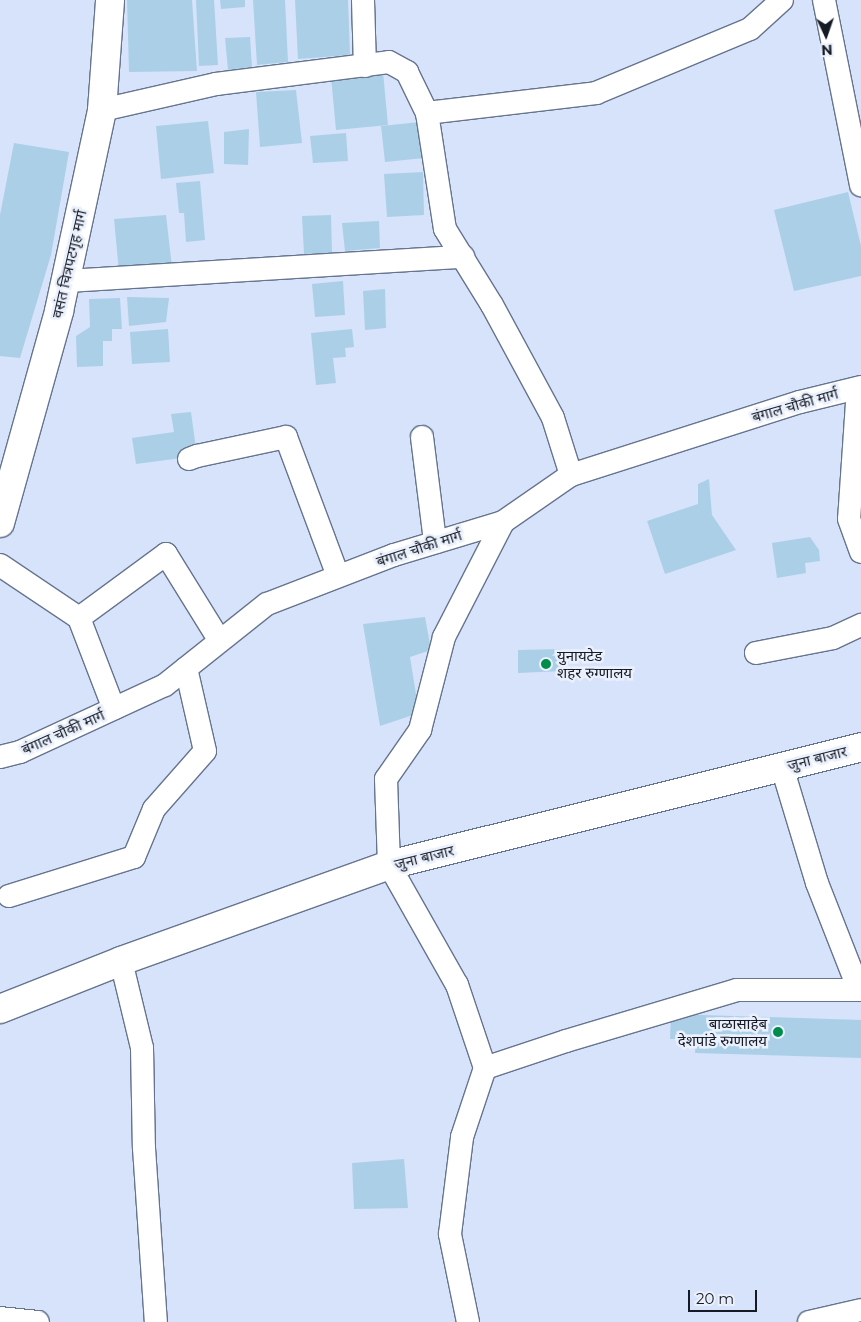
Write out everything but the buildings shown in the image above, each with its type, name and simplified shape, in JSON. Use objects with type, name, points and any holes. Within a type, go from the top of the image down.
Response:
[{"type":"street","name":"वसंत चित्रपटगृह मार्ग","points":[[0,523],[66,281],[102,110],[110,0]]},
{"type":"street","points":[[363,0],[365,66]]},
{"type":"street","points":[[427,113],[596,93],[750,29],[782,0]]},
{"type":"street","points":[[824,0],[861,185]]},
{"type":"street","points":[[102,110],[216,84],[389,62],[407,72],[427,113],[445,229],[492,305],[553,418],[571,475]]},
{"type":"street","points":[[66,281],[463,257]]},
{"type":"street","points":[[859,388],[849,519],[861,552]]},
{"type":"street","name":"बंगाल चौकी मार्ग","points":[[0,757],[20,752],[165,685],[267,604],[394,555],[503,522],[571,475],[800,402],[859,388]]},
{"type":"street","points":[[422,436],[435,542]]},
{"type":"street","points":[[189,459],[286,437],[338,576]]},
{"type":"street","points":[[468,1322],[450,1234],[462,1137],[484,1068],[457,985],[389,865],[386,779],[420,730],[444,637],[503,522]]},
{"type":"street","points":[[79,618],[166,554],[220,640]]},
{"type":"street","points":[[0,565],[79,618],[114,708]]},
{"type":"street","points":[[756,653],[833,638],[861,625]]},
{"type":"street","points":[[8,896],[134,857],[154,809],[205,751],[186,668]]},
{"type":"street","name":"जुना बाजार","points":[[0,1009],[121,961],[389,865],[861,747]]},
{"type":"street","points":[[484,1068],[737,990],[860,990],[817,883],[782,767]]},
{"type":"street","points":[[121,961],[142,1048],[144,1148],[156,1322]]},
{"type":"street","points":[[809,1322],[861,1310]]},
{"type":"street","points":[[0,1318],[29,1322]]},
{"type":"place","name":"युनायटेड शहर रुग्णालय","points":[[546,664]]},
{"type":"place","name":"बाळासाहेब देशपांडे रुग्णालय","points":[[778,1032]]}]
